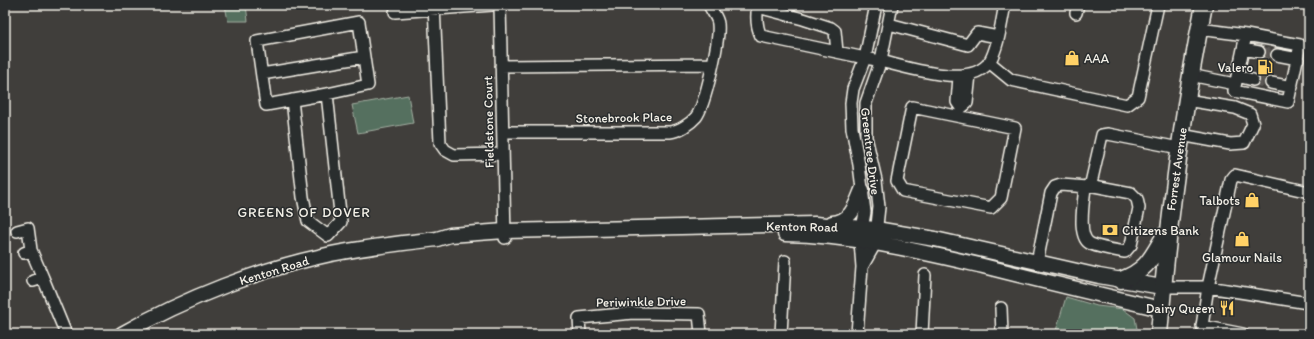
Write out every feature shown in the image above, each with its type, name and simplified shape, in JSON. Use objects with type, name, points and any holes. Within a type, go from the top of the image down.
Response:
[{"type":"highway","name":"Forrest Avenue","points":[[1158,334],[1167,230],[1190,75],[1204,5]]},
{"type":"highway","points":[[1122,280],[1135,275],[1151,260],[1167,230]]},
{"type":"main road","points":[[815,224],[838,222],[849,217],[856,207],[862,190]]},
{"type":"main road","name":"Kenton Road","points":[[122,334],[174,307],[220,287],[331,254],[437,239],[453,241],[505,235],[815,224],[861,234],[875,244],[945,256],[1160,309]]},
{"type":"main road","name":"Kenton Road","points":[[505,235],[715,233],[861,234],[876,229],[978,248],[1122,280],[1162,286]]},
{"type":"street","points":[[395,12],[434,7],[492,5]]},
{"type":"street","name":"Fieldstone Court","points":[[500,5],[505,235]]},
{"type":"street","name":"Stonebrook Place","points":[[503,132],[678,131],[696,117],[700,109],[713,64],[718,24],[709,5]]},
{"type":"street","name":"Greentree Drive","points":[[857,334],[862,267],[861,234],[865,212],[859,165],[852,128],[851,103],[853,89],[865,58],[876,5]]},
{"type":"street","name":"Greentree Drive","points":[[875,244],[879,207],[876,180],[866,137],[865,115],[868,94],[882,60],[892,5]]},
{"type":"street","points":[[837,52],[835,31],[831,28],[758,6],[757,28],[761,36],[865,58],[882,60],[948,76],[965,75],[980,70],[989,62],[995,50],[1005,5]]},
{"type":"street","points":[[989,62],[1010,80],[1127,106],[1138,97],[1158,5]]},
{"type":"street","points":[[434,7],[440,143],[445,150],[454,155],[503,154]]},
{"type":"street","points":[[359,22],[364,57],[368,85],[266,105],[257,41],[359,22]]},
{"type":"street","points":[[889,24],[968,45],[977,33],[998,37]]},
{"type":"street","points":[[1199,29],[1246,35],[1300,45],[1288,102],[1234,92],[1246,35]]},
{"type":"street","points":[[1243,49],[1259,52]]},
{"type":"street","points":[[1277,55],[1298,59]]},
{"type":"street","points":[[262,74],[364,57]]},
{"type":"street","points":[[501,66],[713,64]]},
{"type":"street","points":[[960,112],[967,102],[965,75]]},
{"type":"street","points":[[1190,75],[1236,80],[1253,80]]},
{"type":"street","points":[[1271,83],[1292,87]]},
{"type":"street","points":[[327,94],[341,222],[328,236]]},
{"type":"street","points":[[292,100],[303,197],[308,221],[328,236],[331,254]]},
{"type":"street","points":[[1036,262],[1051,193],[1055,187],[1061,185],[1087,186],[1131,193],[1137,199],[1140,208],[1131,245],[1125,252],[1089,244],[1081,227],[1087,186],[1102,135],[1108,134],[1230,144],[1244,143],[1253,124],[1250,114],[1235,108],[1186,100]]},
{"type":"street","points":[[912,107],[960,112],[1015,128],[1001,198],[991,208],[902,191],[897,181],[912,107]]},
{"type":"street","points":[[1243,334],[1201,330],[1208,287],[1232,177],[1235,175],[1309,192]]},
{"type":"street","points":[[17,231],[28,228],[28,252],[38,280],[66,334]]},
{"type":"street","points":[[862,267],[875,244]]},
{"type":"street","points":[[781,334],[785,261]]},
{"type":"street","points":[[922,334],[925,275]]},
{"type":"street","points":[[1162,286],[1208,287],[1309,302]]},
{"type":"street","points":[[1001,308],[1002,334]]},
{"type":"street","name":"Periwinkle Drive","points":[[580,334],[579,318],[633,313],[699,314],[701,334]]},
{"type":"green space","points":[[225,5],[246,5],[248,21],[228,21]]},
{"type":"green space","points":[[408,95],[413,123],[358,133],[352,105]]},
{"type":"green space","points":[[1066,297],[1097,306],[1123,309],[1135,318],[1138,334],[1055,334]]},
{"type":"tunnel","points":[[1259,52],[1277,55]]},
{"type":"tunnel","points":[[1253,80],[1271,83]]},
{"type":"place","name":"AAA","points":[[1072,58]]},
{"type":"place","name":"Valero","points":[[1265,67]]},
{"type":"place","name":"Talbots","points":[[1252,200]]},
{"type":"place","name":"Citizens Bank","points":[[1110,230]]},
{"type":"place","name":"Glamour Nails","points":[[1242,239]]},
{"type":"place","name":"Dairy Queen","points":[[1227,308]]},
{"type":"district","name":"GREENS OF DOVER","points":[[304,212]]}]
